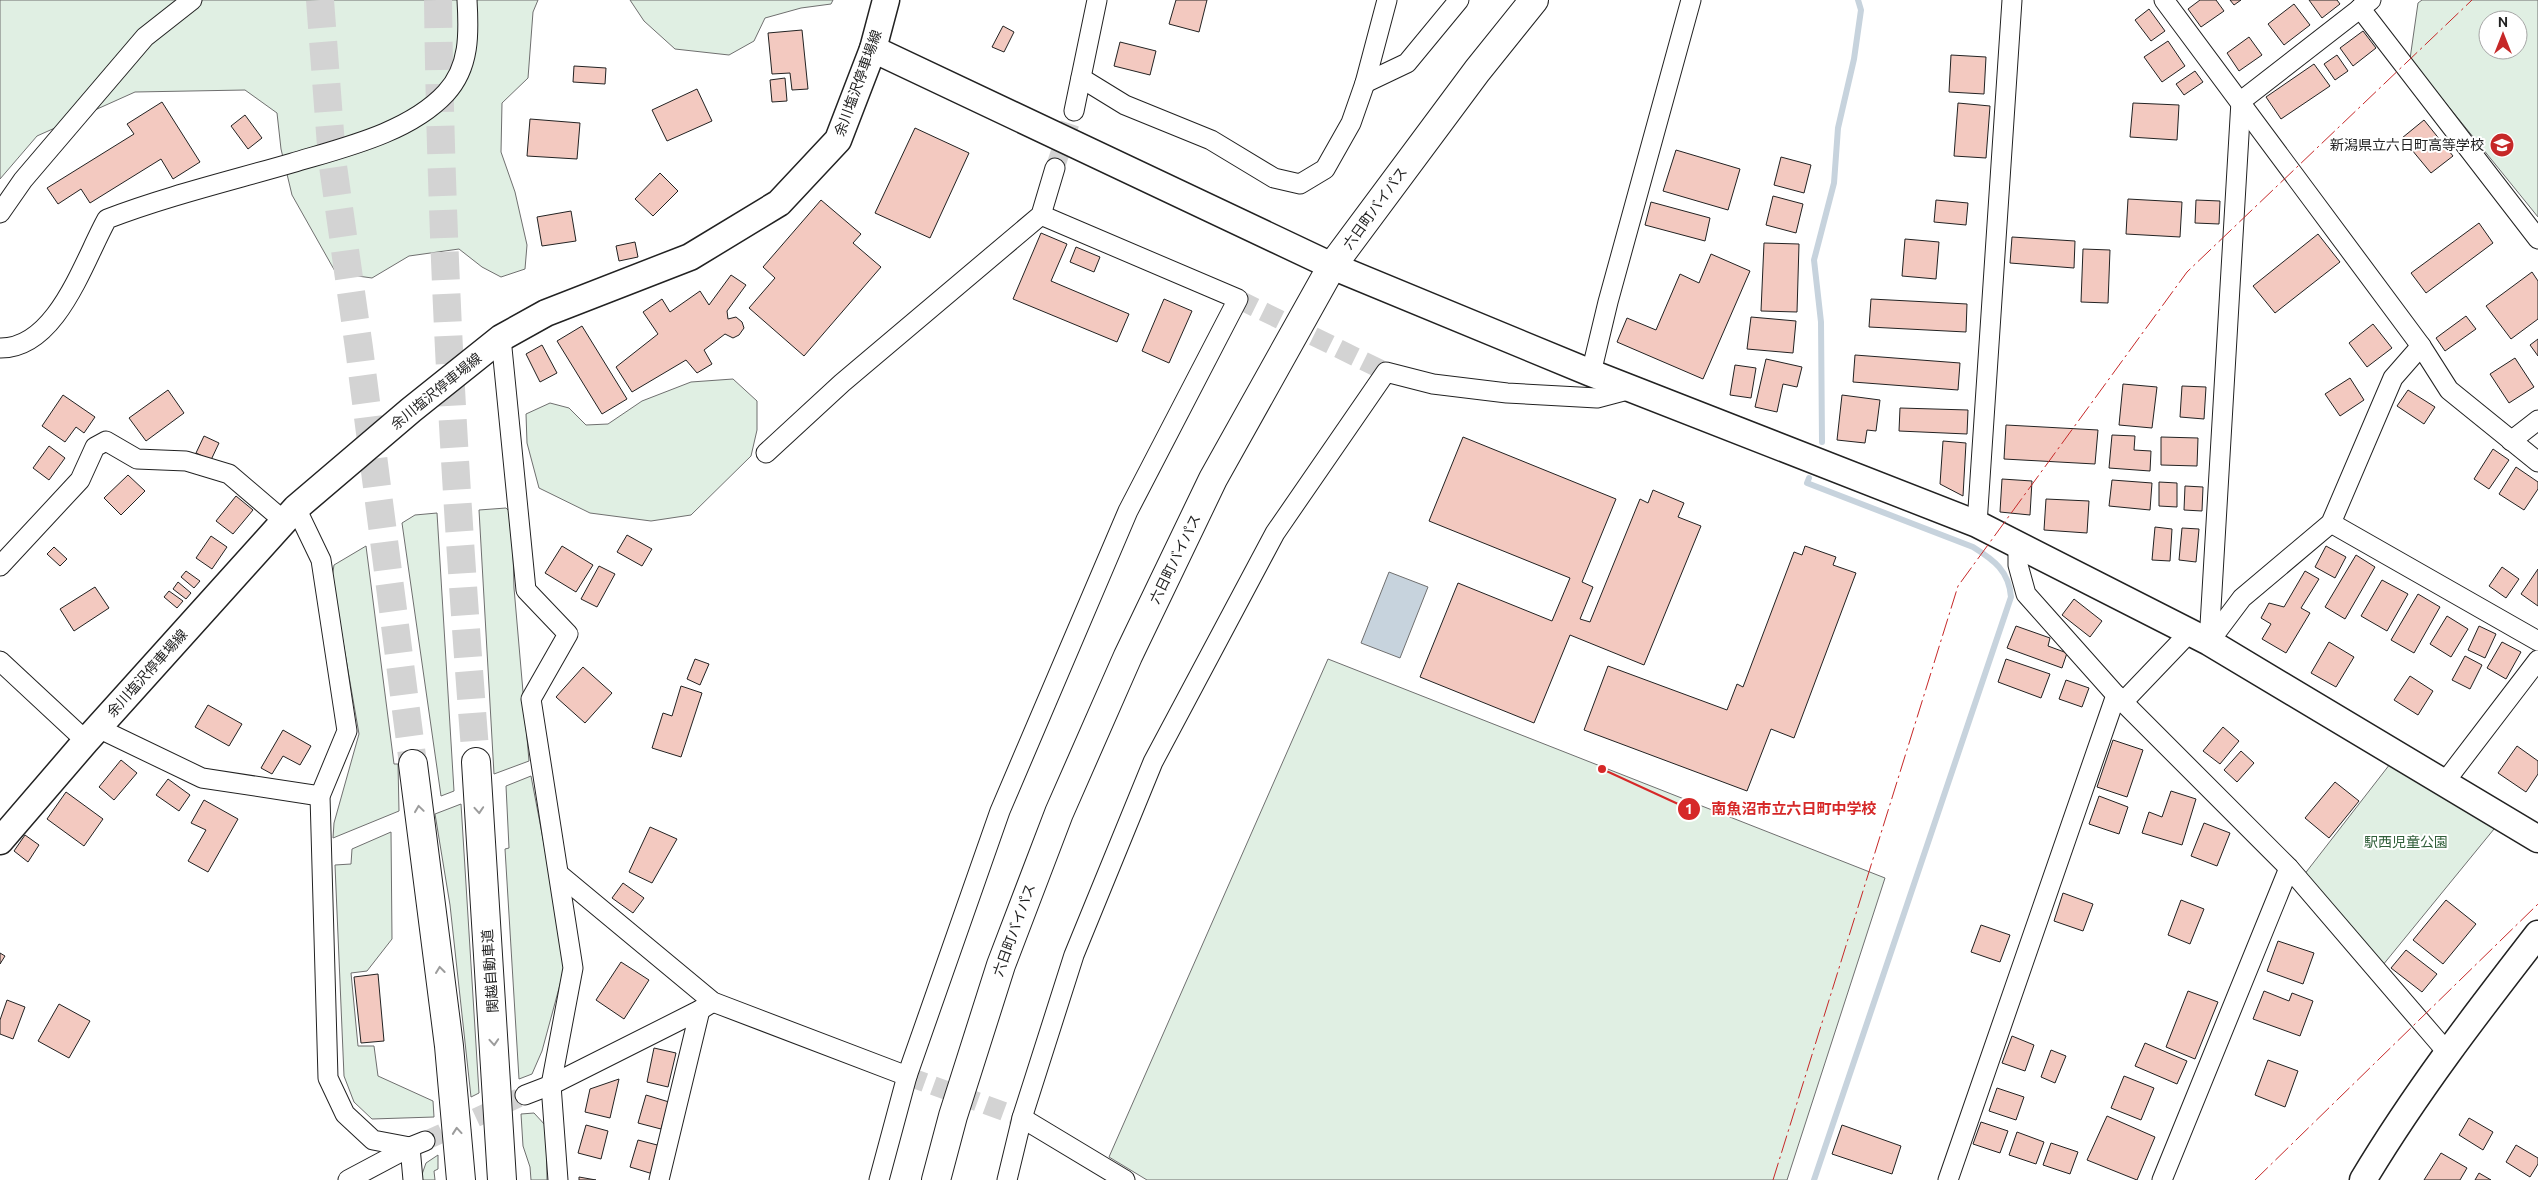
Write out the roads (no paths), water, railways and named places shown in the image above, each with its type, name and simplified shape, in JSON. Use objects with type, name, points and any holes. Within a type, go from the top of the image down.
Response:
[{"type":"highway","name":"六日町バイパス","points":[[936,1180],[953,1116],[1001,965],[1059,813],[1128,656],[1213,479],[1332,266],[1477,71],[1534,0]]},
{"type":"highway","name":"関越自動車道","points":[[476,762],[502,1180]]},
{"type":"highway","points":[[413,764],[449,1046],[461,1180]]},
{"type":"street","points":[[0,213],[23,180],[146,37],[192,0]]},
{"type":"street","points":[[0,348],[26,342],[48,325],[66,300],[107,219],[361,142],[420,115],[447,92],[466,59],[469,30],[467,0]]},
{"type":"street","name":"余川塩沢停車場線","points":[[0,841],[92,734],[290,514],[411,410],[501,338],[546,313],[690,256],[779,203],[838,140],[873,49],[886,0]]},
{"type":"street","points":[[1074,111],[1097,0]]},
{"type":"street","points":[[1082,78],[1125,105],[1211,140],[1274,178],[1300,184],[1325,169],[1351,123],[1365,83],[1386,0]]},
{"type":"street","points":[[1365,83],[1407,63],[1459,0]]},
{"type":"street","points":[[1591,374],[1611,293],[1691,0]]},
{"type":"street","points":[[1977,524],[2012,0]]},
{"type":"street","points":[[2164,0],[2241,101],[2421,346],[2449,390],[2538,462]]},
{"type":"street","points":[[2199,637],[2241,101],[2365,4],[2538,239]]},
{"type":"street","points":[[873,49],[1332,266],[1591,374],[1977,524],[2199,637],[2538,839]]},
{"type":"street","points":[[766,454],[842,383],[1041,215],[1054,168]]},
{"type":"street","points":[[879,1180],[908,1076],[1007,793],[1128,511],[1238,298],[1041,215]]},
{"type":"street","points":[[501,338],[526,590],[568,634],[531,699],[560,875],[573,968],[551,1085],[558,1180]]},
{"type":"street","points":[[1948,1180],[2120,698],[2199,637],[2331,523],[2393,378],[2421,346]]},
{"type":"street","points":[[1007,1180],[1022,1118],[1074,955],[1153,762],[1275,534],[1386,372],[1433,384],[1506,393],[1597,398],[1631,389]]},
{"type":"street","points":[[2511,441],[2538,420]]},
{"type":"street","points":[[0,566],[80,480],[95,447],[106,441],[137,459],[186,461],[230,474],[290,514],[321,560],[347,731],[320,796],[328,1078],[344,1114],[373,1140],[418,1144]]},
{"type":"street","points":[[2331,523],[2538,642]]},
{"type":"street","points":[[2018,544],[2018,565],[2026,594],[2120,698],[2289,868],[2447,1052]]},
{"type":"street","points":[[2444,783],[2538,660]]},
{"type":"street","points":[[0,661],[92,734],[202,778],[320,796]]},
{"type":"street","points":[[2162,1180],[2289,868]]},
{"type":"street","points":[[560,875],[706,1006],[908,1076]]},
{"type":"street","points":[[2364,1180],[2394,1128],[2447,1052],[2538,934]]},
{"type":"street","points":[[525,1095],[551,1085],[706,1006]]},
{"type":"street","points":[[659,1180],[706,1006]]},
{"type":"street","points":[[1022,1118],[1125,1180]]},
{"type":"street","points":[[348,1180],[418,1144]]},
{"type":"street","points":[[413,1180],[418,1144]]},
{"type":"waterway","points":[[1822,442],[1821,322],[1814,260],[1834,183],[1838,128],[1854,59],[1861,10],[1858,0]]},
{"type":"waterway","points":[[1809,478],[1807,483],[1973,547],[1994,562],[2004,573],[2010,588],[2011,597],[1814,1180]]},
{"type":"tunnel","points":[[320,0],[332,159],[359,348],[413,764]]},
{"type":"tunnel","points":[[438,0],[446,286],[462,572],[476,762]]},
{"type":"tunnel","points":[[1055,168],[1074,111]]},
{"type":"tunnel","points":[[1238,299],[1386,372]]},
{"type":"tunnel","points":[[907,1076],[1022,1118]]},
{"type":"tunnel","points":[[425,1141],[525,1095]]},
{"type":"place","name":"新潟県立六日町高等学校","points":[[2502,145]]},
{"type":"place","name":"南魚沼市立六日町中学校","points":[[1602,769]]},
{"type":"park label","name":"駅西児童公園","points":[[2406,842]]}]
